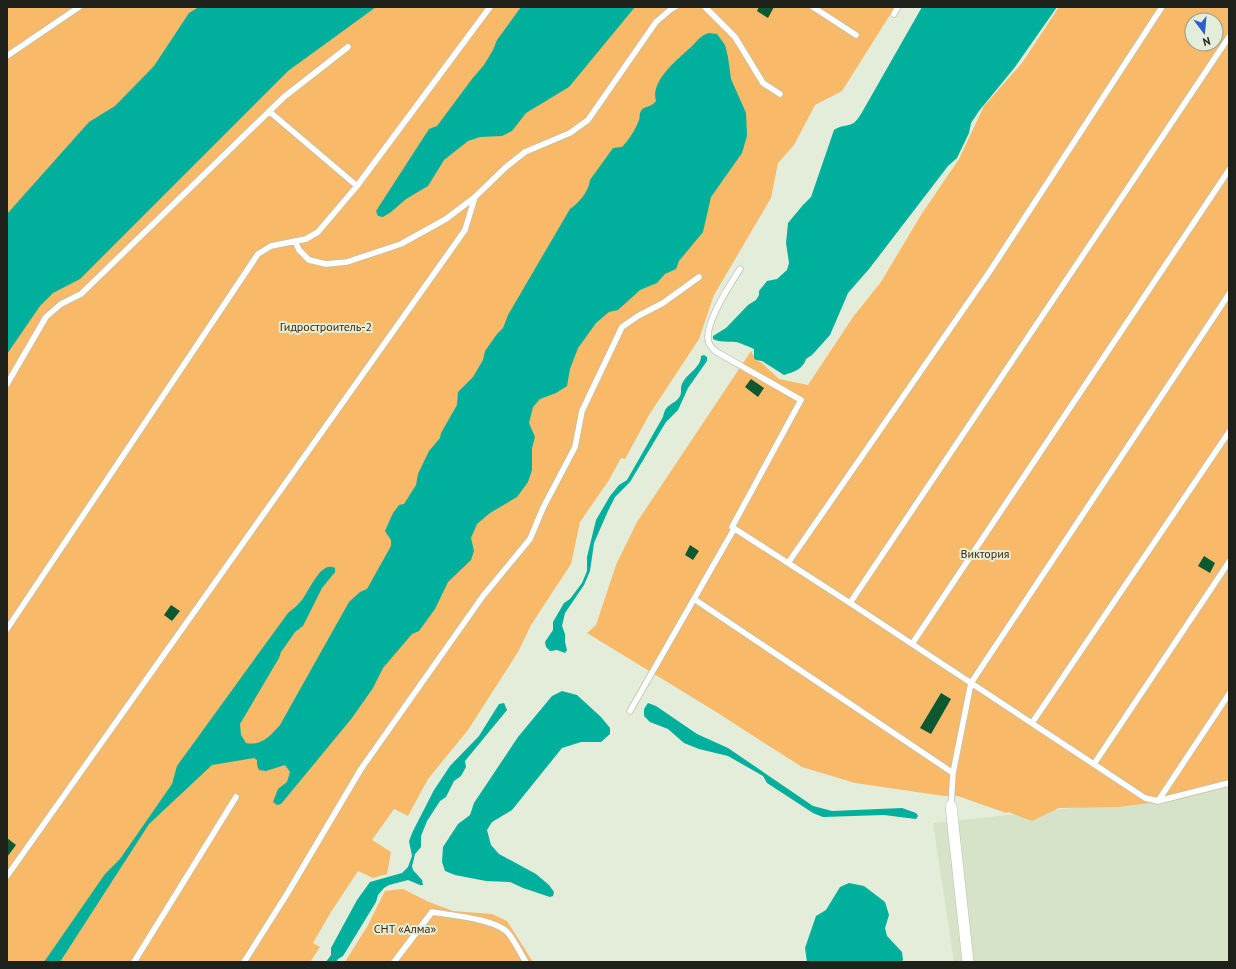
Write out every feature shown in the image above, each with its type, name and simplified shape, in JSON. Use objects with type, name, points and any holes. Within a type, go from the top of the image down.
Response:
[{"type":"street","points":[[950,806],[968,962]]},
{"type":"lane","points":[[7,56],[79,7]]},
{"type":"lane","points":[[7,629],[258,254],[271,246],[306,240],[318,232],[357,186],[490,7]]},
{"type":"lane","points":[[295,241],[299,250],[309,260],[326,264],[347,262],[401,244],[446,219],[475,197],[506,167],[525,152],[570,134],[588,120],[656,22],[675,7]]},
{"type":"lane","points":[[705,7],[735,37],[763,83],[780,94]]},
{"type":"lane","points":[[813,7],[856,35]]},
{"type":"lane","points":[[894,14],[898,7]]},
{"type":"lane","points":[[788,563],[990,271],[1162,7]]},
{"type":"lane","points":[[850,603],[1229,37]]},
{"type":"lane","points":[[7,384],[46,317],[61,304],[81,294],[284,97],[348,47]]},
{"type":"lane","points":[[270,112],[357,186]]},
{"type":"lane","points":[[912,644],[1229,170]]},
{"type":"lane","points":[[7,876],[465,230],[475,197]]},
{"type":"lane","points":[[630,711],[734,529],[732,527],[800,400],[714,351],[708,343],[708,331],[722,296],[740,269]]},
{"type":"lane","points":[[244,962],[287,894],[361,769],[483,596],[530,539],[543,508],[575,447],[582,411],[594,389],[622,328],[638,316],[663,304],[699,277]]},
{"type":"lane","points":[[950,806],[953,773],[971,683],[1229,294]]},
{"type":"lane","points":[[1032,723],[1229,432]]},
{"type":"lane","points":[[734,529],[850,603],[1145,798],[1158,801],[1229,783]]},
{"type":"lane","points":[[1094,764],[1229,562]]},
{"type":"lane","points":[[694,599],[953,773]]},
{"type":"lane","points":[[1158,801],[1229,694]]},
{"type":"lane","points":[[134,962],[236,797]]},
{"type":"lane","points":[[394,962],[432,912],[496,925],[508,932],[526,962]]},
{"type":"shaded area","points":[[1229,775],[1229,962],[954,962],[933,823],[1148,800]]},
{"type":"green space","name":"Гидростроитель-2","points":[[7,7],[895,7],[842,91],[815,105],[794,145],[778,163],[771,198],[714,295],[699,339],[649,415],[625,459],[621,458],[609,480],[580,522],[571,564],[531,625],[518,652],[468,730],[428,779],[408,816],[394,809],[372,840],[391,852],[387,874],[373,878],[358,871],[313,943],[320,947],[310,962],[7,962]]},
{"type":"green space","name":"Виктория","points":[[1059,7],[1229,7],[1229,786],[1181,799],[1118,807],[1059,808],[1032,821],[958,796],[944,796],[855,783],[802,767],[713,710],[587,633],[596,625],[616,565],[637,522],[751,351],[756,360],[762,363],[779,379],[808,385],[853,317],[881,282],[921,215],[959,159],[984,106],[1022,63]]},
{"type":"green space","name":"СНТ «Алма»","points":[[403,889],[429,902],[453,911],[492,914],[507,921],[533,962],[345,962],[368,925],[385,891]]},
{"type":"water","points":[[199,7],[376,7],[288,71],[80,279],[53,293],[40,306],[7,354],[7,214],[89,122],[115,106],[154,66],[189,13]]},
{"type":"water","points":[[521,7],[635,7],[569,87],[526,113],[512,131],[502,136],[480,137],[468,141],[444,160],[428,186],[406,199],[383,217],[378,216],[376,211],[429,129],[437,126],[484,65],[497,40]]},
{"type":"water","points":[[922,7],[1057,7],[1015,67],[971,123],[969,133],[957,158],[948,166],[869,269],[848,293],[830,335],[812,355],[806,359],[800,368],[784,375],[762,361],[756,360],[754,358],[754,349],[737,342],[716,340],[713,339],[713,336],[726,328],[748,305],[756,300],[759,295],[759,291],[767,281],[777,279],[787,270],[789,263],[786,243],[788,223],[811,197],[834,130],[853,124],[861,114]]},
{"type":"water","points":[[709,33],[717,34],[725,45],[731,79],[746,113],[747,136],[742,153],[711,197],[703,232],[679,261],[676,269],[665,274],[657,283],[640,290],[618,310],[609,312],[596,323],[578,348],[570,369],[567,386],[556,393],[540,399],[533,407],[529,423],[535,437],[532,448],[532,470],[528,482],[517,497],[490,513],[477,524],[471,538],[474,551],[471,560],[448,582],[435,609],[419,631],[412,634],[383,668],[373,688],[352,718],[281,804],[277,805],[273,802],[278,789],[287,782],[290,772],[285,765],[266,771],[259,770],[257,760],[254,758],[212,765],[149,824],[60,962],[44,962],[105,874],[120,859],[172,784],[177,766],[288,613],[302,600],[320,572],[325,568],[335,568],[335,572],[322,588],[303,626],[295,632],[281,652],[279,658],[240,724],[241,735],[246,743],[252,744],[261,742],[280,725],[349,602],[360,592],[367,589],[391,546],[391,540],[385,531],[393,513],[399,505],[404,504],[416,485],[418,474],[429,451],[440,438],[441,433],[457,405],[458,392],[473,377],[483,360],[485,351],[503,328],[508,315],[570,209],[583,196],[588,188],[590,180],[613,148],[622,147],[629,138],[638,123],[642,109],[652,105],[656,101],[655,93],[657,86],[666,72],[700,37]]},
{"type":"water","points":[[704,355],[707,357],[707,361],[688,388],[678,410],[666,422],[630,482],[615,497],[608,511],[594,543],[590,571],[584,585],[565,613],[562,626],[565,634],[567,650],[565,653],[557,650],[550,651],[546,647],[545,642],[553,630],[553,622],[564,603],[570,599],[582,583],[587,571],[587,557],[596,520],[610,496],[619,485],[627,480],[663,417],[664,412],[668,406],[678,399],[684,380],[699,364],[701,356]]},
{"type":"water","points":[[562,691],[577,695],[601,717],[610,728],[610,734],[601,742],[581,742],[562,748],[512,810],[492,822],[487,830],[491,845],[499,854],[536,874],[549,885],[554,892],[553,896],[550,897],[510,882],[486,881],[455,875],[445,871],[442,862],[443,847],[458,824],[470,815],[474,803],[518,737],[552,696]]},
{"type":"water","points":[[504,703],[507,710],[465,761],[466,767],[461,776],[454,781],[446,797],[440,801],[427,821],[421,836],[421,847],[415,854],[412,866],[413,870],[422,880],[423,885],[408,880],[389,885],[384,888],[378,895],[376,902],[343,956],[336,962],[326,962],[331,955],[331,948],[357,900],[370,882],[402,873],[408,867],[412,856],[409,841],[434,790],[450,766],[479,736],[499,704]]},
{"type":"water","points":[[648,703],[656,706],[697,734],[728,748],[813,806],[832,811],[902,808],[916,813],[918,816],[916,819],[884,815],[823,817],[813,813],[767,783],[763,776],[728,756],[699,749],[684,743],[668,729],[650,722],[644,716],[644,709]]},
{"type":"water","points":[[849,883],[864,886],[885,902],[889,915],[885,928],[887,936],[902,952],[903,960],[901,962],[807,962],[805,948],[816,916],[826,910],[840,887]]},
{"type":"building","points":[[759,7],[774,7],[768,18],[757,11]]},
{"type":"building","points":[[751,379],[764,388],[758,397],[745,387]]},
{"type":"building","points":[[690,545],[699,551],[693,560],[685,555]]},
{"type":"building","points":[[1204,556],[1215,563],[1210,573],[1198,566]]},
{"type":"building","points":[[171,605],[180,611],[172,621],[164,615]]},
{"type":"building","points":[[941,693],[951,699],[931,734],[920,728]]},
{"type":"building","points":[[7,838],[16,845],[7,857]]}]
